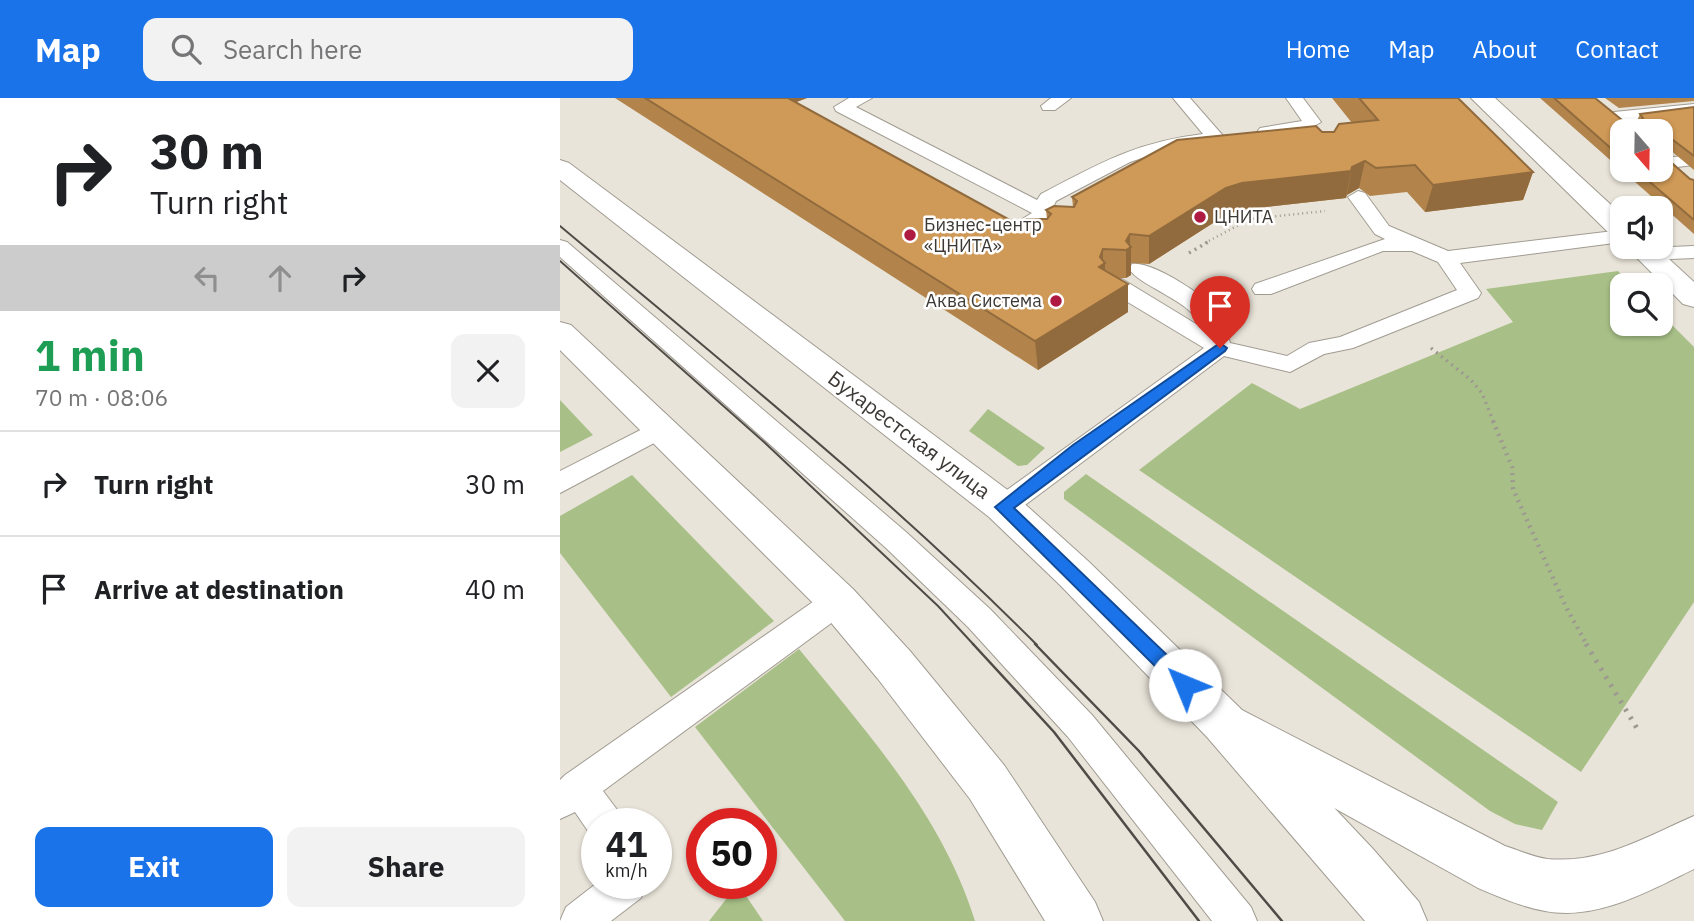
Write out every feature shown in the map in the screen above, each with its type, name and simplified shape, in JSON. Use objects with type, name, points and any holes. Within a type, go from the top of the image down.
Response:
[{"type":"main road","points":[[1482,98],[1610,219]]},
{"type":"main road","name":"Бухарестская улица","points":[[560,168],[1003,507],[1074,573],[1223,722],[1355,867],[1400,921]]},
{"type":"main road","points":[[1653,259],[1694,298]]},
{"type":"main road","points":[[560,332],[838,601],[894,665],[987,782],[1076,921]]},
{"type":"main road","points":[[1223,722],[1496,870],[1546,885],[1585,884],[1623,876],[1694,842]]},
{"type":"lane","points":[[864,98],[842,107],[1047,217]]},
{"type":"lane","points":[[1047,217],[1048,198],[1124,158],[1166,144],[1222,137],[1181,98]]},
{"type":"lane","points":[[1254,133],[1304,127],[1312,122],[1294,98]]},
{"type":"lane","points":[[1599,104],[1617,119]]},
{"type":"lane","points":[[1614,117],[1694,109]]},
{"type":"lane","points":[[1304,127],[1317,144]]},
{"type":"lane","points":[[1673,162],[1690,168]]},
{"type":"lane","points":[[1361,202],[1382,230],[1446,258],[1610,238]]},
{"type":"lane","points":[[1040,242],[1016,229],[1047,217]]},
{"type":"lane","points":[[1263,289],[1381,245],[1413,245]]},
{"type":"lane","points":[[560,246],[896,540],[979,618],[1080,726],[1237,921]]},
{"type":"lane","points":[[1673,252],[1694,252]]},
{"type":"lane","points":[[1114,284],[1220,348],[1290,365],[1317,348],[1345,343],[1470,293],[1446,258]]},
{"type":"lane","points":[[1147,273],[1209,315],[1220,348]]},
{"type":"lane","points":[[1003,507],[1220,348]]},
{"type":"lane","points":[[560,483],[662,428]]},
{"type":"lane","points":[[586,808],[566,792],[838,601]]},
{"type":"lane","points":[[580,921],[607,899]]},
{"type":"path","points":[[1147,273],[1250,219],[1361,202]]},
{"type":"path","points":[[1397,322],[1461,372],[1482,393],[1513,467],[1513,489],[1566,607],[1637,730]]},
{"type":"green space","points":[[1618,271],[1620,273],[1610,273],[1610,336],[1673,336],[1673,326],[1694,347],[1694,602],[1581,772],[1139,470],[1252,383],[1300,409],[1513,322],[1486,289]]},
{"type":"green space","points":[[560,400],[593,435],[560,452]]},
{"type":"green space","points":[[988,409],[1045,448],[1027,465],[1018,466],[969,431]]},
{"type":"green space","points":[[1086,474],[1558,802],[1542,830],[1515,824],[1490,811],[1064,499],[1064,492]]},
{"type":"green space","points":[[632,475],[774,621],[671,697],[560,553],[560,516]]},
{"type":"green space","points":[[799,649],[876,744],[923,811],[961,882],[975,921],[845,921],[777,833],[777,808],[758,808],[695,727]]},
{"type":"green space","points":[[726,899],[748,899],[763,921],[709,921]]},
{"type":"building","name":"Бизнес-центр «ЦНИТА»","points":[[645,98],[788,98],[1017,224],[1027,219],[1047,219],[1051,214],[1046,210],[1054,206],[1074,207],[1077,201],[1072,197],[1177,140],[1316,126],[1322,132],[1334,132],[1339,124],[1378,120],[1359,98],[1458,98],[1533,172],[1433,185],[1415,165],[1376,168],[1365,161],[1352,167],[1351,171],[1242,183],[1226,188],[1149,236],[1130,234],[1126,241],[1131,247],[1126,250],[1103,249],[1100,257],[1105,263],[1099,267],[1128,284],[1035,341]]},
{"type":"building","points":[[1554,98],[1595,98],[1621,119],[1610,119],[1610,147]]},
{"type":"building","points":[[1694,107],[1694,156],[1673,140],[1673,119],[1642,119],[1640,114]]},
{"type":"building","points":[[1673,164],[1694,180],[1694,220],[1673,202],[1673,196],[1666,196],[1650,182],[1673,182]]},
{"type":"tram line","points":[[560,226],[863,482],[1037,645]]},
{"type":"tram line","points":[[560,261],[764,442],[938,606],[974,645]]},
{"type":"tram line","points":[[973,644],[1054,732],[1199,921]]},
{"type":"tram line","points":[[1035,644],[1139,751],[1282,921]]},
{"type":"place","name":"ЦНИТА","points":[[1200,217]]},
{"type":"place","name":"Бизнес-центр «ЦНИТА»","points":[[910,235]]},
{"type":"place","name":"Аква Система","points":[[1056,301]]},
{"type":"route","points":[[1185,685],[1074,573],[1003,507],[1220,348]]}]
